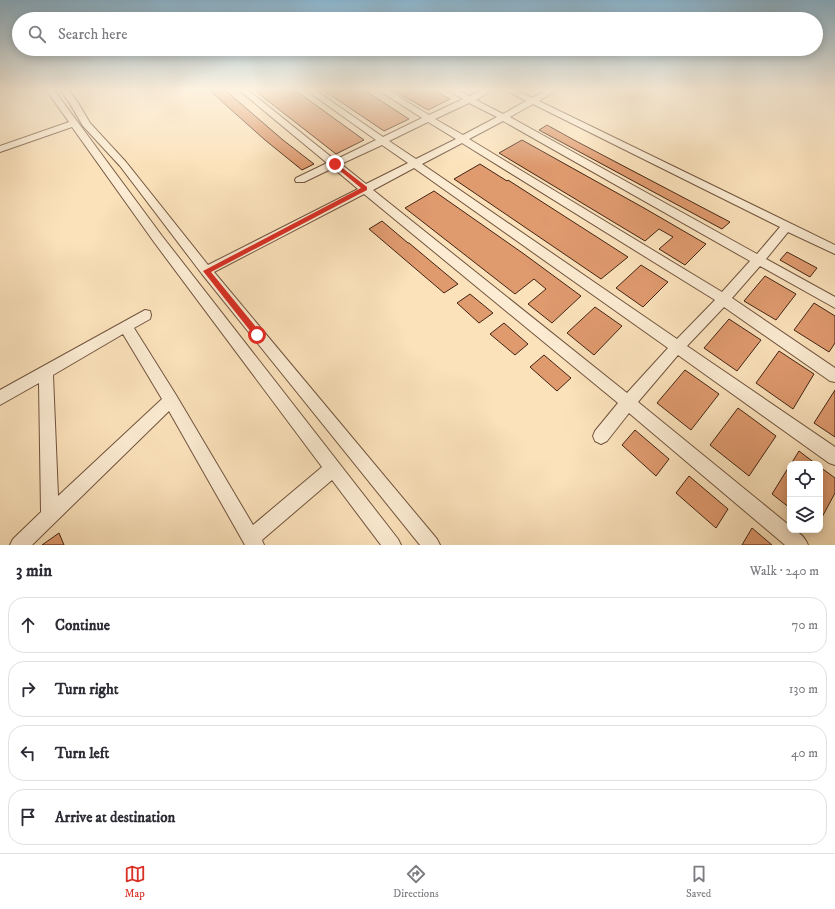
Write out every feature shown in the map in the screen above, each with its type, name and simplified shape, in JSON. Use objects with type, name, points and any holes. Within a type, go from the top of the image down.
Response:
[{"type":"street","points":[[69,115],[158,239],[392,545]]},
{"type":"street","points":[[81,115],[86,124],[123,164],[181,240],[430,545]]},
{"type":"street","points":[[275,115],[627,402],[799,545]]},
{"type":"street","points":[[346,115],[835,457]]},
{"type":"street","points":[[426,115],[723,299],[835,376]]},
{"type":"street","points":[[300,180],[436,115]]},
{"type":"street","points":[[500,115],[835,303]]},
{"type":"street","points":[[206,271],[506,115]]},
{"type":"street","points":[[563,115],[835,250]]},
{"type":"street","points":[[0,149],[75,123]]},
{"type":"street","points":[[601,436],[627,402],[723,299],[787,226]]},
{"type":"street","points":[[815,240],[835,240]]},
{"type":"street","points":[[0,398],[145,315]]},
{"type":"street","points":[[125,326],[171,400],[253,542],[333,468]]},
{"type":"street","points":[[46,373],[50,516]]},
{"type":"street","points":[[19,545],[171,400]]},
{"type":"building","points":[[237,115],[255,115],[314,164],[302,170]]},
{"type":"building","points":[[287,115],[330,115],[364,140],[336,154]]},
{"type":"building","points":[[361,115],[403,115],[409,119],[384,131]]},
{"type":"building","points":[[547,125],[730,222],[722,229],[539,130]]},
{"type":"building","points":[[522,140],[706,244],[685,265],[659,249],[673,237],[659,229],[645,241],[499,153]]},
{"type":"building","points":[[480,164],[507,181],[508,180],[628,257],[601,279],[454,179]]},
{"type":"building","points":[[434,191],[581,296],[552,323],[528,304],[546,289],[534,279],[515,294],[405,208]]},
{"type":"building","points":[[382,221],[458,284],[444,293],[369,229]]},
{"type":"building","points":[[787,252],[817,268],[810,277],[780,260]]},
{"type":"building","points":[[641,265],[668,282],[643,307],[616,288]]},
{"type":"building","points":[[765,276],[796,294],[776,320],[744,301]]},
{"type":"building","points":[[470,294],[493,313],[479,323],[457,303]]},
{"type":"building","points":[[814,303],[835,316],[835,343],[829,352],[794,330]]},
{"type":"building","points":[[595,307],[622,326],[594,355],[567,333]]},
{"type":"building","points":[[729,319],[761,340],[737,371],[704,348]]},
{"type":"building","points":[[504,323],[528,344],[515,355],[490,334]]},
{"type":"building","points":[[779,351],[814,374],[793,409],[756,383]]},
{"type":"building","points":[[544,355],[571,378],[557,391],[530,367]]},
{"type":"building","points":[[685,370],[719,394],[691,430],[657,403]]},
{"type":"building","points":[[835,390],[835,437],[814,423]]},
{"type":"building","points":[[738,408],[776,436],[749,476],[710,445]]},
{"type":"building","points":[[635,430],[669,459],[656,476],[622,445]]},
{"type":"building","points":[[799,451],[812,461],[793,461]]},
{"type":"building","points":[[823,469],[835,478],[835,493],[823,515]]},
{"type":"building","points":[[787,470],[787,506],[772,494]]},
{"type":"building","points":[[689,476],[728,509],[716,528],[676,493]]},
{"type":"building","points":[[752,528],[772,545],[742,545]]},
{"type":"building","points":[[59,533],[64,545],[42,545]]},
{"type":"route","points":[[257,335],[206,271],[365,189],[335,164]]}]
